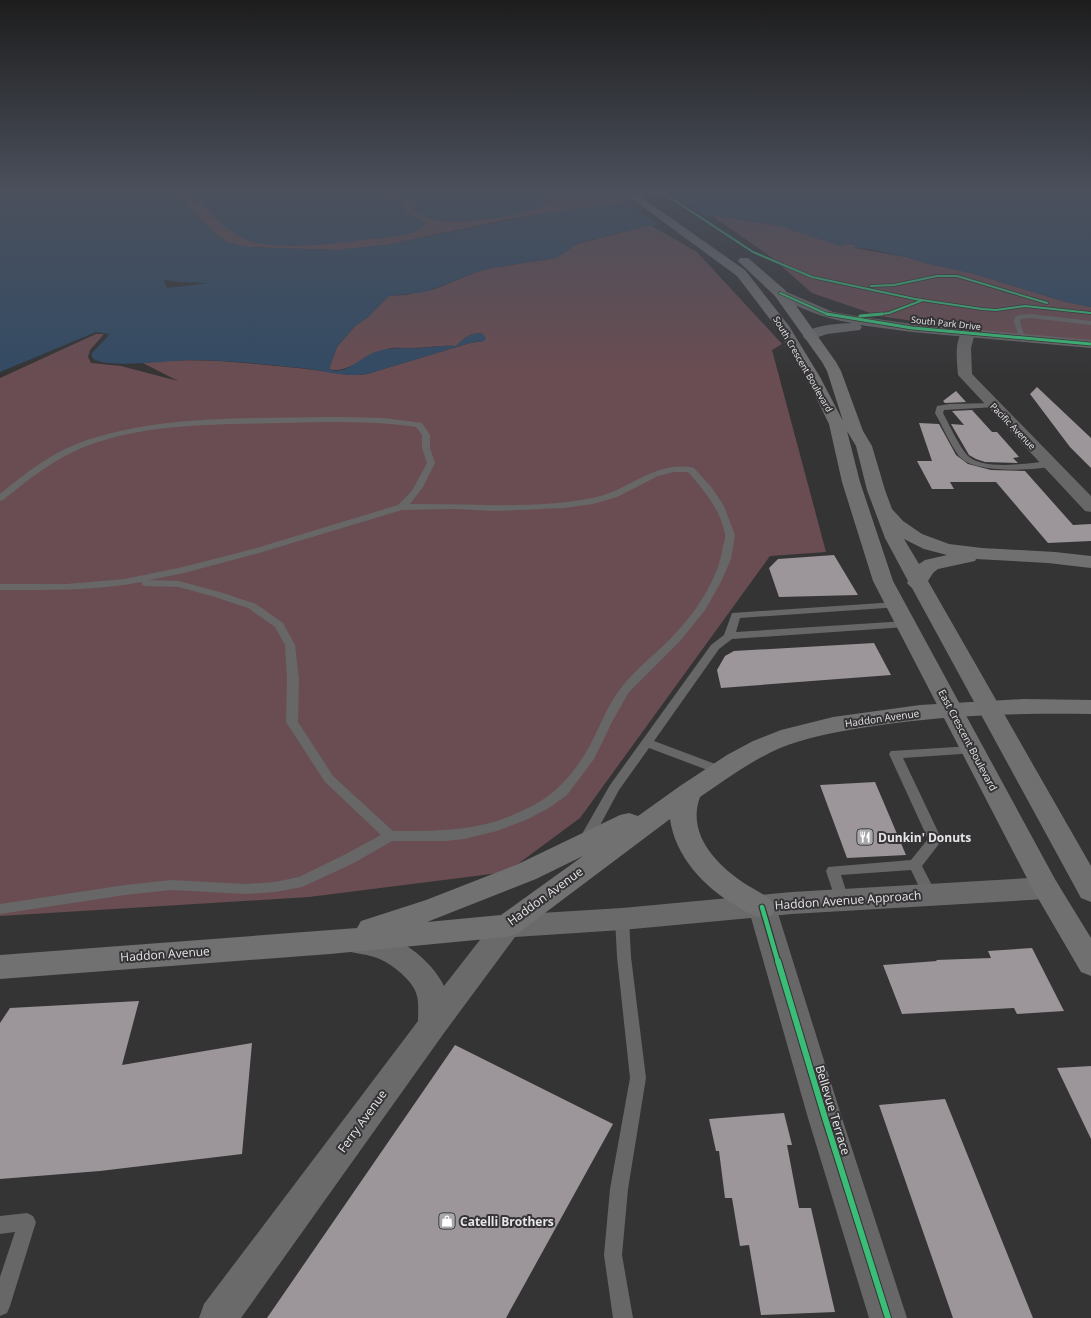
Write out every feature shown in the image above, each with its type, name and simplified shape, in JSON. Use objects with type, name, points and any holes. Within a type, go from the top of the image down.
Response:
[{"type":"highway","name":"South Crescent Boulevard","points":[[711,252],[740,273],[782,326],[813,377],[838,424],[851,482],[861,509]]},
{"type":"highway","name":"South Crescent Boulevard","points":[[732,252],[780,293],[834,371],[855,431],[864,446],[876,490],[885,512]]},
{"type":"highway","name":"East Crescent Boulevard","points":[[861,509],[883,581],[1046,888],[1091,964]]},
{"type":"highway","points":[[885,512],[901,529],[929,544],[964,552],[1067,558],[1091,562]]},
{"type":"highway","points":[[885,512],[894,538],[917,583],[1091,891]]},
{"type":"highway","points":[[917,583],[925,569],[932,564],[961,557],[1001,554]]},
{"type":"main road","name":"Haddon Avenue","points":[[0,967],[330,942],[506,926],[689,792],[722,770],[762,747],[789,736],[833,725],[920,712],[1024,706],[1091,707]]},
{"type":"main road","name":"Haddon Avenue","points":[[330,942],[436,908],[526,872],[689,792]]},
{"type":"main road","points":[[689,792],[682,813],[686,833],[697,856],[711,874],[737,894],[762,907]]},
{"type":"main road","name":"Haddon Avenue Approach","points":[[506,926],[622,919],[792,903],[1046,888]]},
{"type":"main road","name":"Ferry Avenue","points":[[218,1318],[506,926]]},
{"type":"main road","points":[[330,942],[367,943],[392,950],[409,962],[423,977],[432,993],[433,1024]]},
{"type":"street","name":"South Park Drive","points":[[780,293],[830,315],[863,321],[912,328],[1091,344]]},
{"type":"street","name":"South Park Drive","points":[[810,336],[824,330],[836,328],[912,328]]},
{"type":"street","name":"Pacific Avenue","points":[[968,333],[964,348],[965,375],[1091,507]]},
{"type":"street","name":"Bellevue Terrace","points":[[762,907],[831,1139],[888,1318]]},
{"type":"lane","points":[[1022,338],[1017,322],[1018,317],[1031,316],[1091,323]]},
{"type":"lane","points":[[993,405],[948,406],[940,408],[939,413],[963,456],[970,462],[983,466],[1002,467],[1050,464]]},
{"type":"lane","points":[[0,498],[21,481],[52,461],[81,446],[145,429],[190,424],[355,418],[393,420],[419,425],[426,435],[426,448],[431,464],[421,484],[409,501],[401,507]]},
{"type":"lane","points":[[0,587],[67,587],[125,582],[184,570],[256,551],[401,507],[456,506],[496,508],[564,505],[592,501],[614,495],[655,474],[674,469],[691,470],[709,490],[719,506],[730,535],[726,558],[716,582],[701,608],[677,638],[624,690],[607,720],[590,756],[563,792],[544,805],[521,817],[492,828],[464,834],[447,836],[390,836],[349,859],[302,882],[275,887],[246,889],[171,886],[99,894],[0,908]]},
{"type":"lane","points":[[125,582],[179,584],[219,595],[252,606],[279,625],[290,645],[293,679],[292,722],[329,780],[390,836]]},
{"type":"lane","points":[[583,845],[614,788],[715,647],[729,636],[736,615],[896,605]]},
{"type":"lane","points":[[729,636],[906,624]]},
{"type":"lane","points":[[842,900],[832,871],[915,865],[935,840],[895,754],[967,740]]},
{"type":"lane","points":[[646,743],[722,770]]},
{"type":"lane","points":[[915,865],[930,895]]},
{"type":"lane","points":[[622,919],[624,957],[638,1078],[619,1189],[613,1255],[623,1318]]},
{"type":"lane","points":[[0,1225],[27,1222],[0,1306]]},
{"type":"shaded area","points":[[566,252],[696,252],[782,344],[772,350],[826,552],[770,556],[580,818],[507,872],[309,897],[0,916],[0,378],[96,334],[104,334],[90,350],[88,357],[91,363],[121,366],[178,381],[143,363],[184,360],[205,361],[245,363],[344,374],[367,374],[470,343],[484,341],[483,334],[479,333],[468,336],[456,346],[392,348],[349,367],[335,370],[329,369],[337,347],[355,326],[368,317],[389,296],[405,295],[435,289],[479,271],[492,268],[556,258]]},
{"type":"shaded area","points":[[763,252],[874,252],[906,257],[929,264],[971,273],[1066,302],[1091,307],[1091,344],[1051,341],[879,316],[812,293]]},
{"type":"water","points":[[0,252],[566,252],[556,258],[479,271],[425,292],[389,296],[368,317],[355,326],[337,347],[329,369],[335,371],[345,369],[376,351],[396,348],[456,346],[468,336],[479,333],[483,334],[486,338],[484,341],[470,343],[367,374],[345,375],[310,369],[220,361],[191,360],[122,364],[108,363],[98,361],[92,357],[92,353],[109,334],[96,332],[0,372]],"holes":[[[167,280],[177,282],[209,283],[167,288],[164,281]]]},
{"type":"water","points":[[881,252],[1091,252],[1091,307],[1066,302],[971,273],[929,264]]},
{"type":"building","points":[[1037,387],[1091,438],[1091,468],[1070,447],[1030,394]]},
{"type":"building","points":[[956,391],[966,402],[945,403],[943,401]]},
{"type":"building","points":[[972,410],[992,432],[997,432],[1019,457],[1013,458],[1018,463],[985,462],[969,455],[951,424],[964,425],[952,411]]},
{"type":"building","points":[[919,423],[939,424],[956,455],[968,464],[991,470],[1025,471],[1073,525],[1091,524],[1091,541],[1048,543],[996,482],[950,482],[954,489],[932,489],[917,461],[932,461]]},
{"type":"building","points":[[834,555],[858,595],[779,597],[769,568],[778,559]]},
{"type":"building","points":[[874,643],[891,675],[721,688],[717,670],[725,656],[734,651]]},
{"type":"building","points":[[875,782],[906,855],[847,858],[820,785]]},
{"type":"building","points":[[1032,948],[1064,1011],[1017,1014],[1014,1008],[902,1014],[883,965],[937,961],[936,960],[991,958],[988,951]]},
{"type":"building","points":[[139,1001],[122,1065],[252,1043],[242,1154],[100,1171],[0,1179],[0,1023],[10,1008]]},
{"type":"building","name":"Catelli Brothers","points":[[455,1045],[613,1124],[506,1318],[267,1318]]},
{"type":"building","points":[[1091,1066],[1091,1139],[1057,1068]]},
{"type":"building","points":[[945,1099],[1033,1318],[953,1318],[879,1105]]},
{"type":"building","points":[[784,1113],[792,1145],[787,1145],[799,1208],[811,1208],[835,1312],[761,1315],[749,1245],[740,1246],[732,1198],[725,1198],[719,1151],[716,1151],[709,1119]]},
{"type":"cycle path","points":[[752,252],[812,277],[915,299],[982,309],[996,310],[1025,306],[1091,313]]},
{"type":"cycle path","points":[[871,286],[894,285],[937,276],[957,276],[1047,303]]},
{"type":"cycle path","points":[[780,293],[830,315],[863,321],[912,328],[1091,344]]},
{"type":"cycle path","points":[[860,316],[889,313],[923,300]]},
{"type":"cycle path","points":[[762,907],[825,1118],[888,1318]]},
{"type":"place","name":"Dunkin' Donuts","points":[[865,837]]},
{"type":"place","name":"Catelli Brothers","points":[[447,1221]]}]
